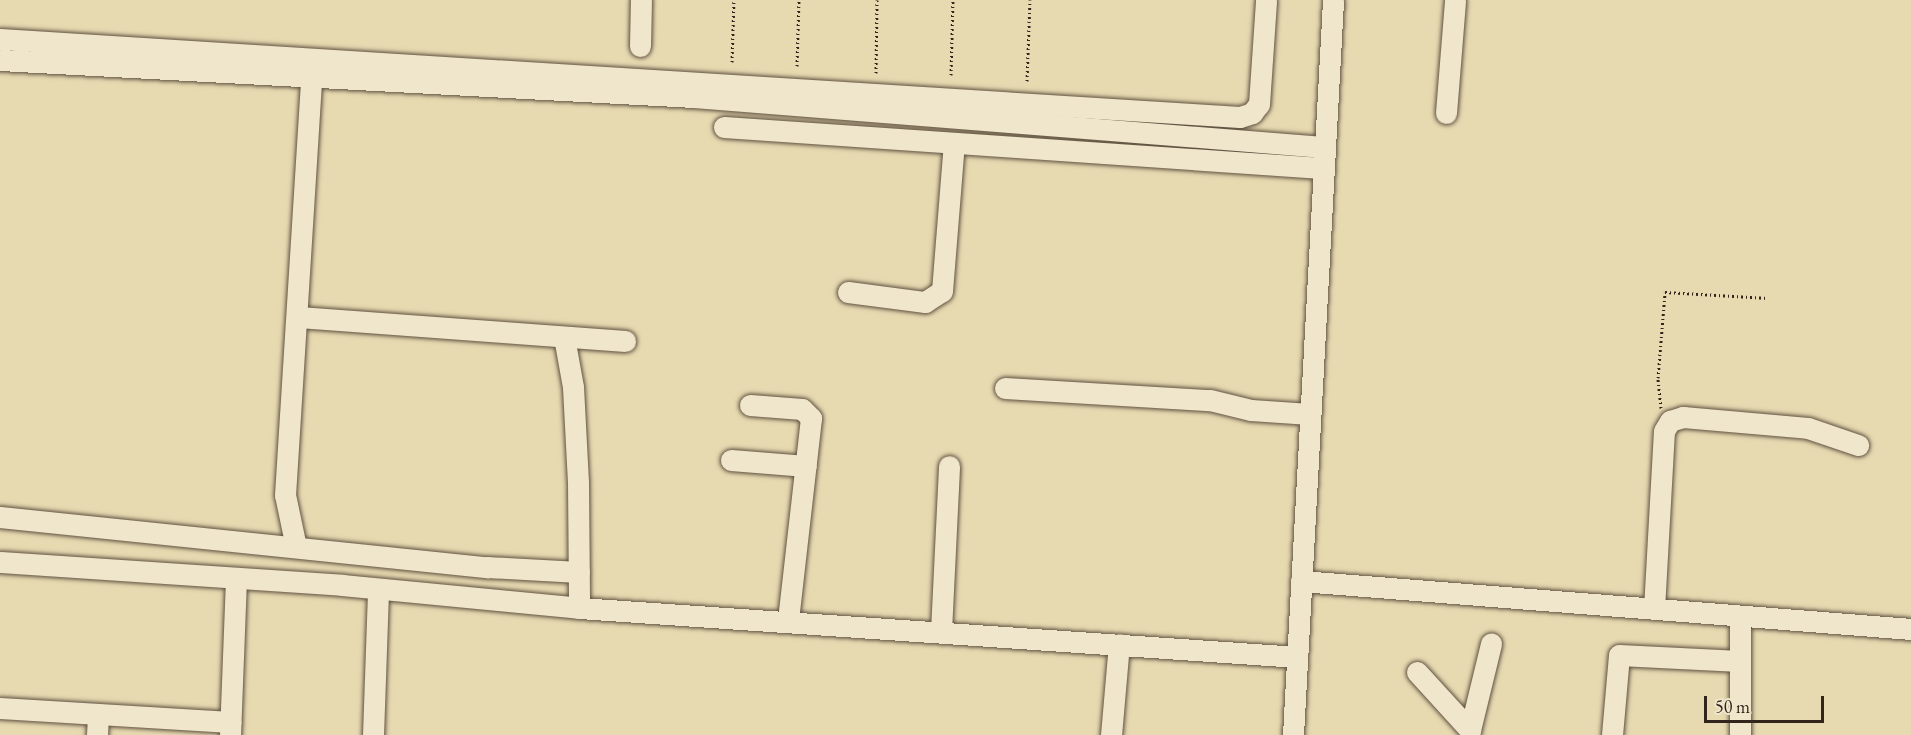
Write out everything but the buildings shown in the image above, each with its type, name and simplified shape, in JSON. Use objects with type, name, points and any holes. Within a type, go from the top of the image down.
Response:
[{"type":"street","points":[[640,46],[641,0]]},
{"type":"street","points":[[0,39],[1240,117],[1252,113],[1261,98],[1266,0]]},
{"type":"street","points":[[1293,735],[1333,0]]},
{"type":"street","points":[[1446,112],[1454,57],[1455,0]]},
{"type":"street","points":[[0,60],[694,97],[1323,157]]},
{"type":"street","points":[[296,547],[285,495],[299,317],[311,76]]},
{"type":"street","points":[[724,127],[954,143],[1323,157]]},
{"type":"street","points":[[848,292],[925,302],[942,291],[954,143]]},
{"type":"street","points":[[299,317],[625,341]]},
{"type":"street","points":[[564,337],[573,399],[579,608]]},
{"type":"street","points":[[1005,388],[1210,400],[1251,410],[1310,414]]},
{"type":"street","points":[[750,405],[808,412],[811,422],[789,620]]},
{"type":"street","points":[[1654,609],[1665,427],[1679,417],[1796,427],[1833,434],[1858,445]]},
{"type":"street","points":[[731,460],[806,466]]},
{"type":"street","points":[[941,630],[948,466]]},
{"type":"street","points":[[0,517],[487,567],[579,572]]},
{"type":"street","points":[[0,562],[378,589],[579,608],[941,630],[1297,657]]},
{"type":"street","points":[[0,708],[98,714],[231,728],[236,578]]},
{"type":"street","points":[[1301,581],[1911,629]]},
{"type":"street","points":[[378,589],[373,735],[379,735]]},
{"type":"street","points":[[1740,616],[1740,735]]},
{"type":"street","points":[[1111,735],[1119,644]]},
{"type":"street","points":[[1472,731],[1491,644]]},
{"type":"street","points":[[1612,735],[1619,656],[1740,661]]},
{"type":"street","points":[[1417,672],[1472,731]]},
{"type":"street","points":[[97,735],[98,714]]},
{"type":"path","points":[[732,62],[734,0]]},
{"type":"path","points":[[797,66],[799,0]]},
{"type":"path","points":[[876,73],[877,0]]},
{"type":"path","points":[[951,75],[953,0]]},
{"type":"path","points":[[1027,81],[1030,0]]},
{"type":"path","points":[[1665,427],[1658,378],[1663,294],[1668,291],[1768,298]]}]
